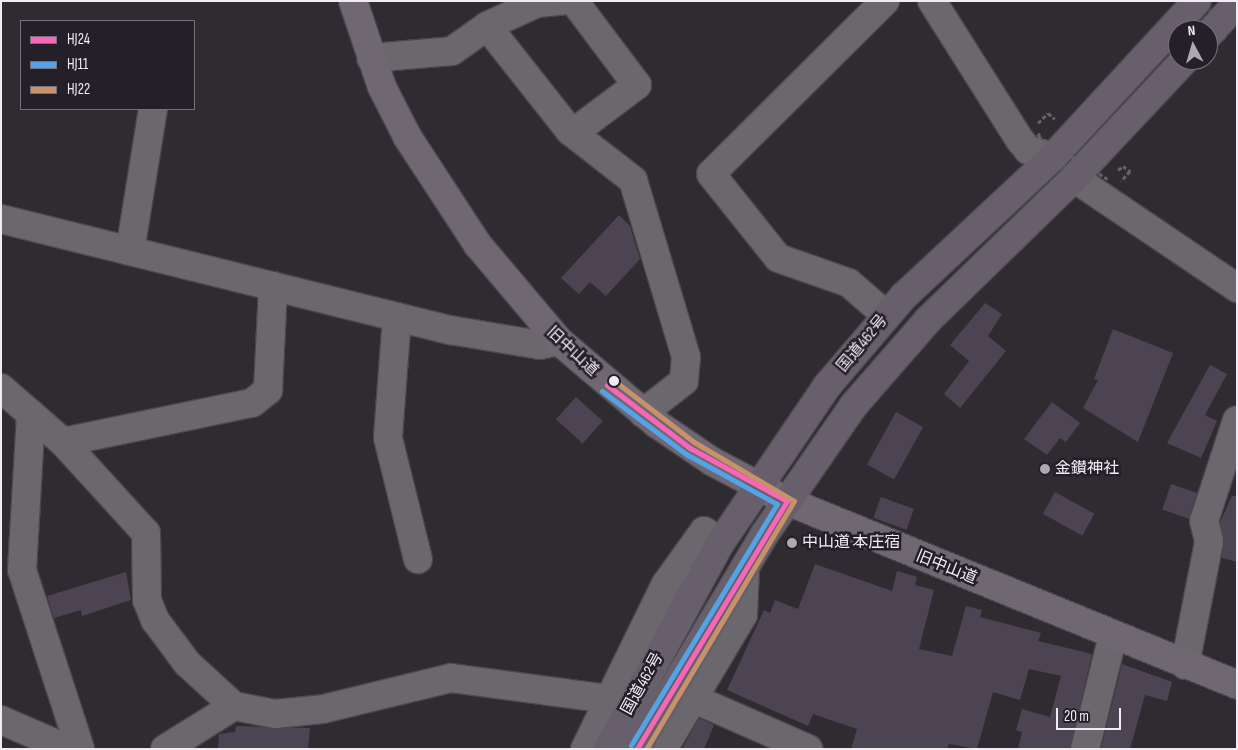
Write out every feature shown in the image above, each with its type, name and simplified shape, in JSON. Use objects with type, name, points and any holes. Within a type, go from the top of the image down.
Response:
[{"type":"highway","name":"国道462号","points":[[608,749],[721,542],[757,485],[827,386],[887,316],[969,232],[1053,157],[1197,1]]},
{"type":"highway","points":[[1218,24],[1237,3]]},
{"type":"highway","name":"国道462号","points":[[637,749],[787,501],[854,405],[928,319],[1074,178],[1176,70]]},
{"type":"main road","name":"旧中山道","points":[[352,1],[371,58],[408,138],[439,190],[518,298],[559,341],[643,413],[690,448],[787,501],[1237,685]]},
{"type":"street","points":[[371,58],[452,51],[487,26],[537,3],[561,1]]},
{"type":"street","points":[[573,133],[636,85],[574,1]]},
{"type":"street","points":[[885,1],[711,174],[778,258],[850,283],[887,316]]},
{"type":"street","points":[[932,1],[1030,137],[1028,150],[1053,157]]},
{"type":"street","points":[[487,26],[573,133],[633,180],[686,357],[684,381],[643,413]]},
{"type":"street","points":[[130,250],[153,110]]},
{"type":"street","points":[[1074,178],[1237,288]]},
{"type":"street","points":[[1,219],[397,317],[540,345],[559,341]]},
{"type":"street","points":[[63,442],[252,403],[268,390],[273,286]]},
{"type":"street","points":[[397,317],[388,438],[418,559]]},
{"type":"street","points":[[1,388],[63,442],[146,533],[147,600],[155,620],[187,663],[234,706],[275,714],[323,709],[451,678],[609,699]]},
{"type":"street","points":[[31,414],[22,570],[80,749]]},
{"type":"street","points":[[1185,665],[1209,541],[1204,522],[1237,420]]},
{"type":"street","points":[[585,749],[666,584],[704,531],[721,542]]},
{"type":"street","points":[[663,749],[743,615],[745,568]]},
{"type":"street","points":[[1085,749],[1112,635]]},
{"type":"street","points":[[692,698],[808,749]]},
{"type":"street","points":[[164,749],[234,706]]},
{"type":"street","points":[[1,720],[68,749]]},
{"type":"path","points":[[1045,116],[1048,113],[1055,119],[1053,122]]},
{"type":"path","points":[[1030,137],[1038,136],[1108,179]]},
{"type":"path","points":[[1123,166],[1130,171]]},
{"type":"building","points":[[619,215],[630,226],[640,259],[606,296],[590,282],[579,294],[561,278]]},
{"type":"building","points":[[985,303],[1002,314],[988,336],[1006,351],[960,408],[944,394],[969,361],[950,345]]},
{"type":"building","points":[[1113,329],[1173,353],[1138,442],[1083,408],[1098,380],[1094,379]]},
{"type":"building","points":[[1210,365],[1227,374],[1205,415],[1217,421],[1201,458],[1167,443]]},
{"type":"building","points":[[576,397],[603,421],[583,443],[556,419]]},
{"type":"building","points":[[1052,402],[1080,423],[1066,442],[1060,438],[1047,455],[1024,439]]},
{"type":"building","points":[[896,412],[923,427],[894,480],[867,464]]},
{"type":"building","points":[[1171,484],[1197,493],[1189,519],[1162,510]]},
{"type":"building","points":[[1055,492],[1094,514],[1082,536],[1043,514]]},
{"type":"building","points":[[1232,496],[1237,496],[1237,562],[1222,558],[1220,522]]},
{"type":"building","points":[[881,497],[914,509],[906,530],[873,518]]},
{"type":"building","points":[[815,564],[892,591],[897,571],[917,577],[915,585],[934,590],[919,649],[952,656],[966,606],[982,610],[980,617],[1041,633],[1038,641],[1092,654],[1070,749],[1018,749],[1022,732],[1016,730],[1022,709],[1050,717],[1061,676],[1029,669],[1020,700],[993,692],[977,749],[949,744],[947,749],[851,749],[857,729],[813,714],[808,726],[727,690],[764,610],[770,613],[775,600],[798,609]]},
{"type":"building","points":[[126,572],[131,600],[82,616],[81,610],[54,618],[47,596]]},
{"type":"building","points":[[1122,664],[1172,682],[1167,701],[1145,695],[1130,749],[1101,749]]},
{"type":"building","points":[[699,718],[714,725],[704,749],[682,749]]},
{"type":"building","points":[[236,726],[310,728],[308,749],[218,749],[219,734],[235,732]]},
{"type":"transit line","name":"HJ22","points":[[612,379],[694,442],[794,501],[646,749]]},
{"type":"transit line","name":"HJ24","points":[[607,385],[690,448],[787,501],[637,749]]},
{"type":"transit line","name":"HJ11","points":[[602,391],[686,454],[777,504],[631,745]]},
{"type":"place","name":"金鑚神社","points":[[1045,469]]},
{"type":"place","name":"中山道 本庄宿","points":[[792,543]]}]
